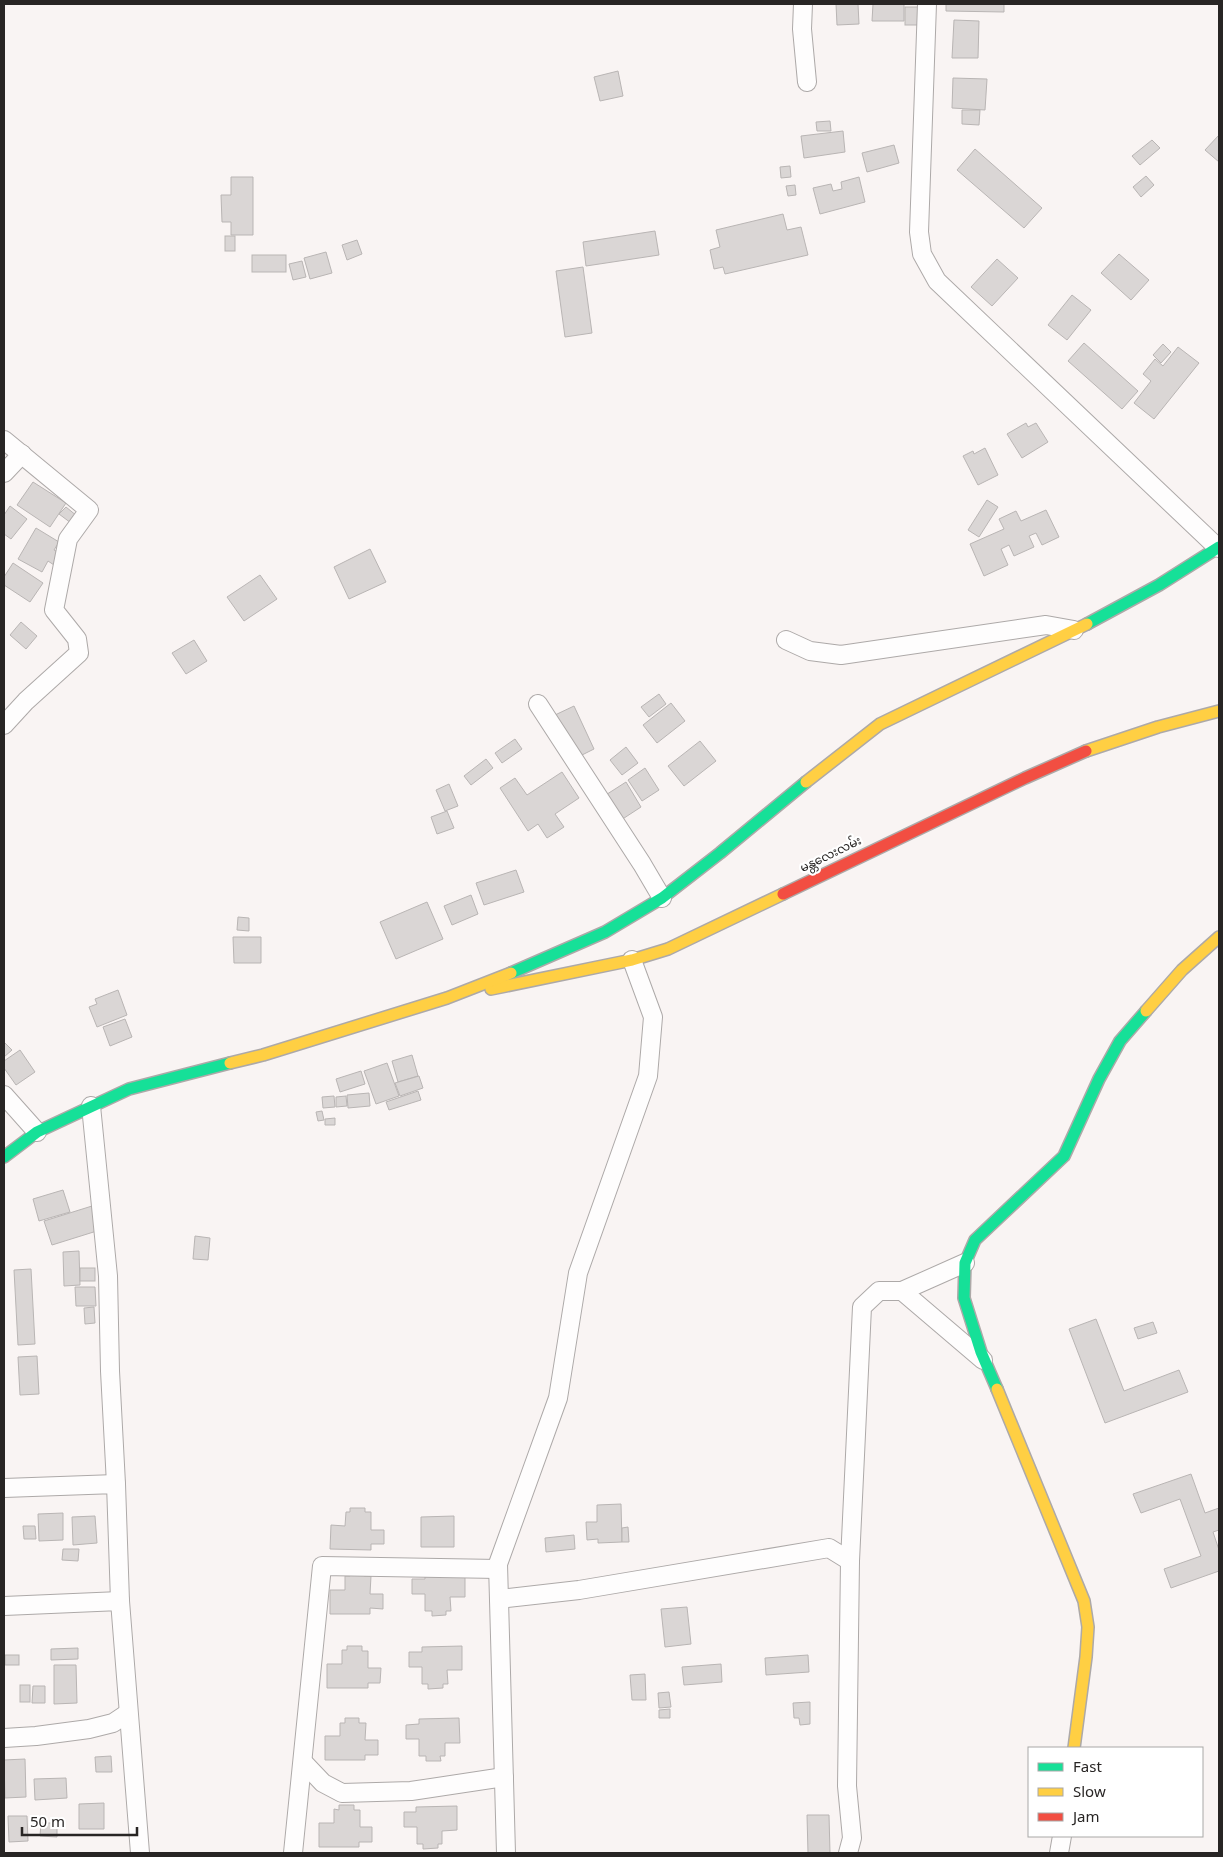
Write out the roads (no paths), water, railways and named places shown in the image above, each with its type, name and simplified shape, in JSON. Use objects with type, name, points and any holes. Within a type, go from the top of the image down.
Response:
[{"type":"main road","points":[[4,1157],[37,1132],[129,1089],[262,1055],[447,998],[527,967],[605,932],[662,898],[880,724],[1075,630],[1159,585],[1219,548]]},
{"type":"main road","name":"မန္တလေးလမ်း","points":[[447,998],[632,960],[668,949],[1083,752],[1158,726],[1219,711]]},
{"type":"main road","points":[[1074,1747],[1086,1657],[1088,1627],[1084,1601],[985,1362],[964,1298],[965,1263],[975,1240],[1064,1156],[1099,1079],[1120,1041],[1182,970],[1219,937]]},
{"type":"street","points":[[803,4],[802,29],[807,82]]},
{"type":"street","points":[[927,4],[918,232],[922,254],[937,281],[1219,548]]},
{"type":"street","points":[[4,440],[89,510],[68,539],[54,610],[78,639],[79,653],[26,701],[4,726]]},
{"type":"street","points":[[4,473],[22,454]]},
{"type":"street","points":[[786,640],[810,651],[842,655],[1046,625],[1075,630]]},
{"type":"street","points":[[538,704],[662,898]]},
{"type":"street","points":[[506,1853],[498,1564],[558,1398],[578,1272],[648,1076],[653,1017],[632,960]]},
{"type":"street","points":[[4,1095],[37,1132]]},
{"type":"street","points":[[91,1106],[108,1276],[110,1371],[120,1601],[140,1853]]},
{"type":"street","points":[[848,1853],[852,1838],[847,1786],[850,1561],[862,1306],[879,1291],[902,1291],[965,1263]]},
{"type":"street","points":[[902,1291],[985,1362]]},
{"type":"street","points":[[4,1488],[116,1484]]},
{"type":"street","points":[[499,1599],[579,1590],[829,1548],[852,1529]]},
{"type":"street","points":[[829,1548],[850,1561]]},
{"type":"street","points":[[293,1853],[322,1566],[498,1569]]},
{"type":"street","points":[[4,1606],[120,1601]]},
{"type":"street","points":[[4,1738],[89,1729],[112,1723],[128,1713]]},
{"type":"street","points":[[303,1762],[323,1783],[342,1793],[411,1791],[504,1777]]},
{"type":"street","points":[[1059,1853],[1062,1837]]}]
